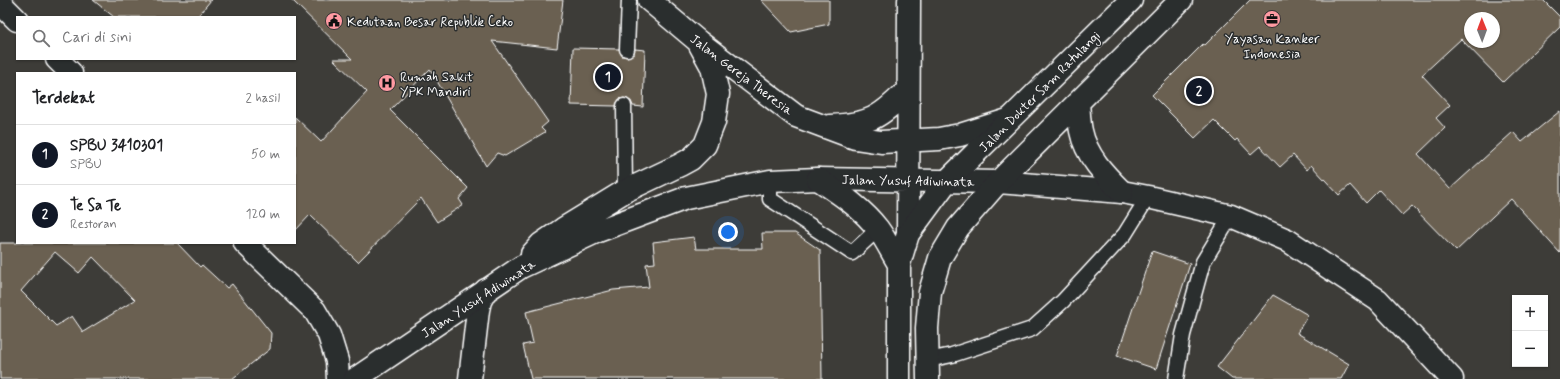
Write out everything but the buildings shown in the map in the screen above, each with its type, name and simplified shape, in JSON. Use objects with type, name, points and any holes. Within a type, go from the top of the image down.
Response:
[{"type":"street","name":"Jalan Gereja Theresia","points":[[649,0],[699,42],[796,116],[855,138],[881,142],[908,142],[946,138],[1008,120]]},
{"type":"street","points":[[899,379],[899,264],[908,234],[909,0]]},
{"type":"street","name":"Jalan Dokter Sam Ratulangi","points":[[908,234],[947,181],[1131,0]]},
{"type":"street","points":[[928,370],[927,328],[930,292],[940,258],[958,228],[998,182],[1181,0]]},
{"type":"street","points":[[0,4],[16,19]]},
{"type":"street","points":[[521,267],[541,244],[563,228],[624,191],[691,159],[705,145],[714,122],[718,94],[712,67],[699,42]]},
{"type":"street","points":[[58,60],[70,72]]},
{"type":"street","points":[[821,126],[854,125],[870,120],[885,112],[908,90]]},
{"type":"street","points":[[1078,103],[1081,132],[1089,151],[1100,169],[1122,192]]},
{"type":"street","points":[[818,180],[846,197],[858,207],[878,229],[899,264]]},
{"type":"street","name":"Jalan Yusuf Adiwinata","points":[[355,379],[521,267],[598,231],[686,198],[770,181],[908,180],[998,182],[1122,192],[1231,216],[1287,240],[1378,300],[1452,379]]},
{"type":"street","points":[[246,244],[315,311],[333,348],[337,361],[338,379]]},
{"type":"street","points":[[470,379],[478,310],[480,301],[486,290]]},
{"type":"lane","points":[[627,49],[629,0]]},
{"type":"lane","points":[[624,106],[624,191]]},
{"type":"lane","points":[[770,181],[770,199],[852,252],[878,229]]},
{"type":"lane","points":[[928,370],[952,355],[1032,329],[1063,301],[1125,234],[1148,197]]},
{"type":"lane","points":[[1176,379],[1183,335],[1203,262],[1231,216]]},
{"type":"place","name":"Yayasan Kanker Indonesia","points":[[1272,19]]},
{"type":"place","name":"Kedutaan Besar Republik Ceko","points":[[334,21]]},
{"type":"place","name":"SPBU 3410301","points":[[608,77]]},
{"type":"place","name":"Rumah Sakit YPK Mandiri","points":[[387,83]]},
{"type":"place","name":"Te Sa Te","points":[[1199,91]]}]
